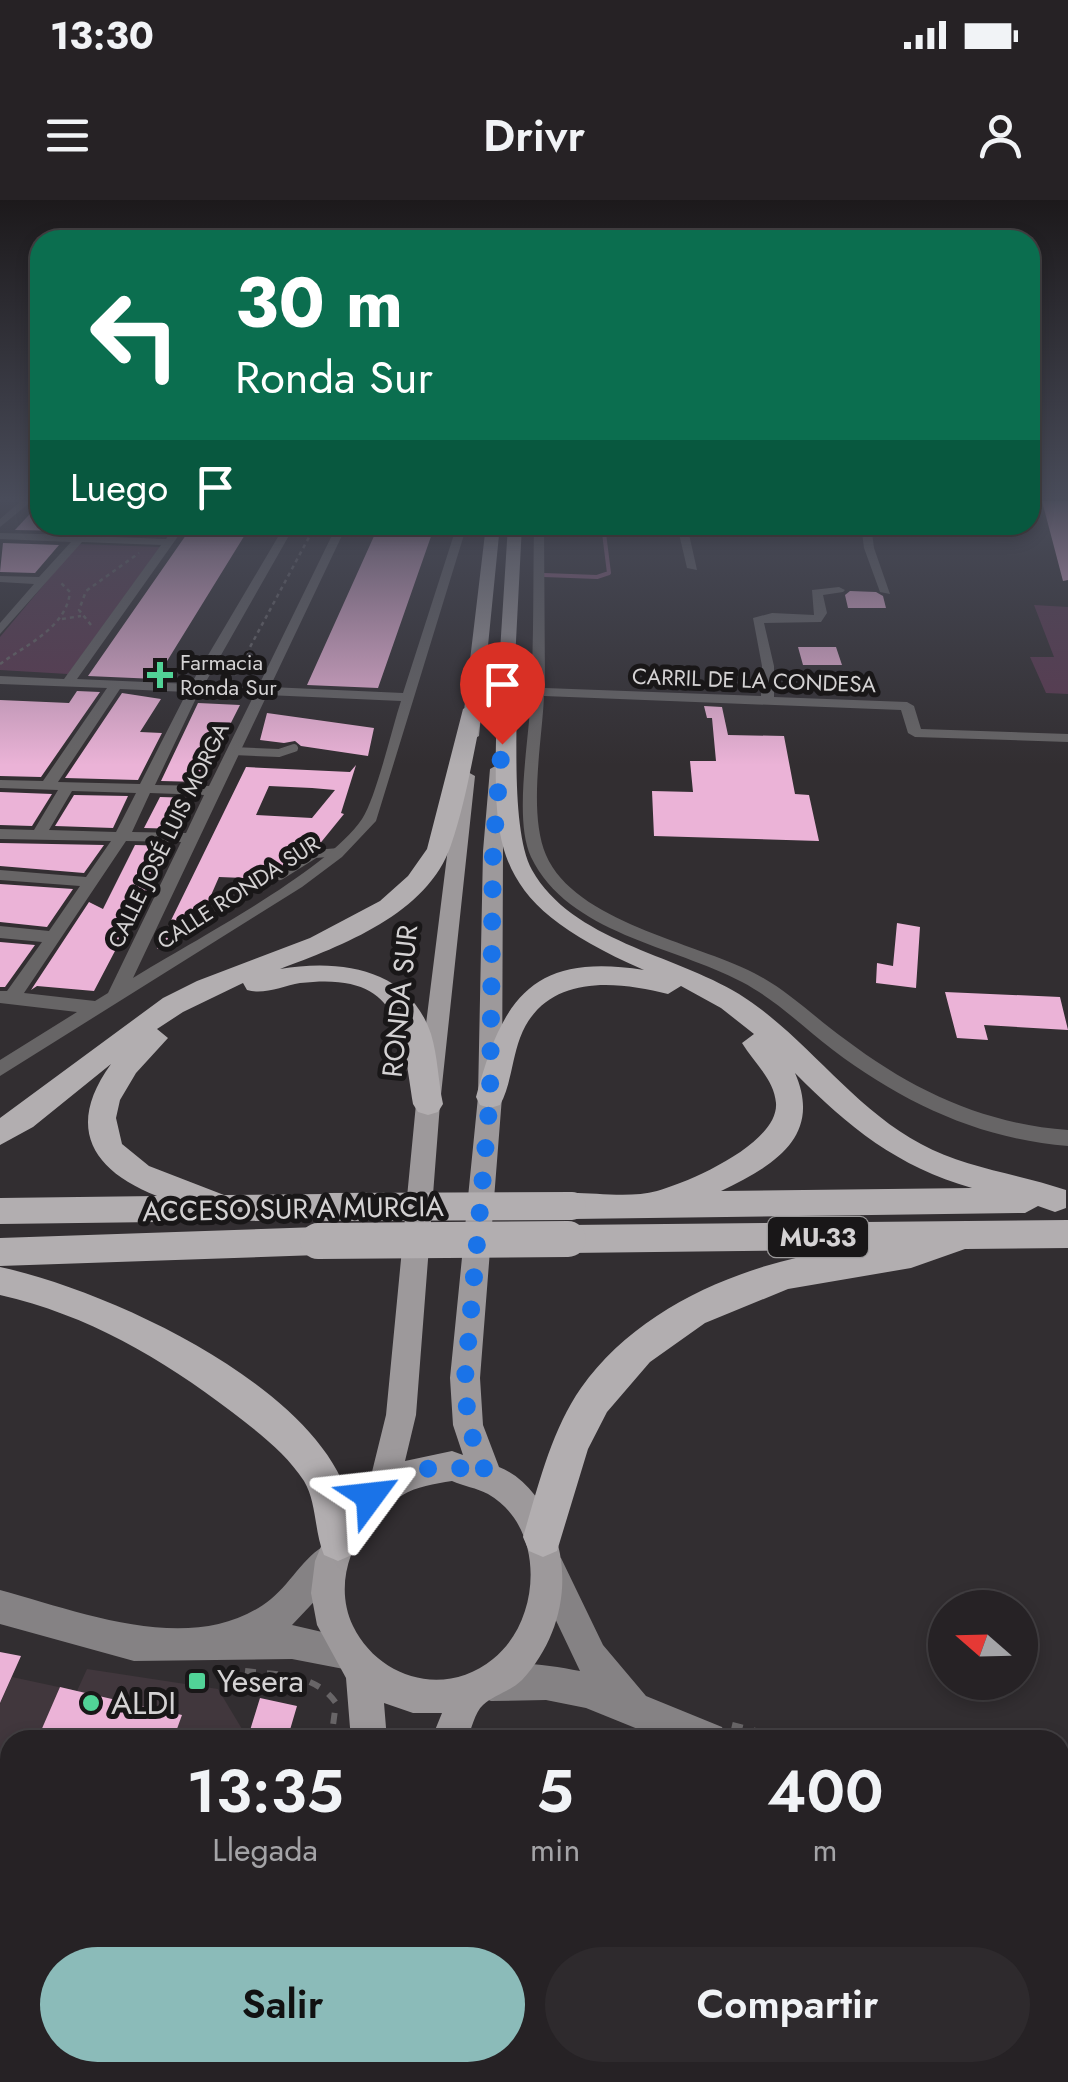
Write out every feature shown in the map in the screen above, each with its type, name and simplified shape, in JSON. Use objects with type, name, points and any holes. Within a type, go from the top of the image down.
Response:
[{"type":"highway","points":[[507,673],[509,838],[518,866],[548,904],[604,940],[730,1002],[772,1034],[848,1110],[884,1138],[939,1165],[1062,1200]]},
{"type":"highway","points":[[0,1134],[174,1004],[220,980],[355,928],[406,893],[440,850],[473,708]]},
{"type":"highway","points":[[490,1097],[511,1027],[532,999],[560,982],[594,973],[635,976],[678,989],[716,1011],[752,1039],[776,1065],[788,1094],[784,1131],[776,1145],[750,1165],[655,1206]]},
{"type":"highway","points":[[223,1208],[128,1168],[108,1147],[100,1117],[108,1088],[130,1059],[160,1033],[207,1004],[259,983],[298,974],[342,974],[381,986],[394,996],[414,1024],[428,1104]]},
{"type":"highway","name":"ACCESO SUR A MURCIA","points":[[0,1211],[1062,1200]]},
{"type":"highway","name":"ACCESO SUR A MURCIA","points":[[0,1252],[318,1241],[1068,1234]]},
{"type":"highway","points":[[546,1553],[560,1481],[592,1402],[634,1354],[661,1333],[697,1311],[774,1279],[822,1266],[913,1254],[962,1236]]},
{"type":"highway","points":[[0,1281],[41,1290],[136,1328],[178,1350],[282,1428],[318,1469],[331,1502],[336,1548]]},
{"type":"main road","name":"RONDA SUR","points":[[384,1485],[401,1415],[428,1104],[486,589]]},
{"type":"main road","points":[[486,1474],[468,1425],[465,1378],[490,1097],[493,851],[512,589]]},
{"type":"main road","name":"RONDA SUR","points":[[336,1548],[357,1510],[384,1485],[434,1466],[452,1466],[486,1474],[515,1493],[536,1520],[546,1553]]},
{"type":"main road","points":[[336,1548],[330,1606],[356,1661],[367,1730]]},
{"type":"main road","points":[[356,1661],[377,1681],[412,1696],[430,1698],[477,1688],[502,1673],[529,1643],[545,1608],[546,1553]]},
{"type":"main road","points":[[454,1730],[477,1688]]},
{"type":"street","points":[[1,628],[36,589]]},
{"type":"street","points":[[68,683],[135,589]]},
{"type":"street","points":[[6,998],[122,836],[195,688],[253,589]]},
{"type":"street","name":"CALLE JOSÉ LUIS MORGA","points":[[107,1003],[310,589]]},
{"type":"street","name":"CALLE RONDA SUR","points":[[0,1068],[340,852],[371,818],[442,589]]},
{"type":"street","points":[[539,589],[532,841],[548,872],[580,903],[602,916],[748,976],[861,1062],[917,1096],[1015,1131],[1068,1138]]},
{"type":"street","points":[[767,700],[768,666],[757,620],[816,619],[821,613],[816,592],[839,590]]},
{"type":"street","points":[[0,680],[408,697]]},
{"type":"street","points":[[48,785],[116,685]]},
{"type":"street","name":"CARRIL DE LA CONDESA","points":[[538,692],[907,706],[916,733],[1068,738]]},
{"type":"street","points":[[0,784],[214,790]]},
{"type":"street","points":[[38,834],[68,786]]},
{"type":"street","points":[[0,834],[191,838]]},
{"type":"street","points":[[0,875],[91,882]]},
{"type":"street","points":[[0,932],[53,937]]},
{"type":"street","points":[[6,998],[107,1003]]},
{"type":"street","points":[[223,1642],[255,1629],[283,1611],[336,1548]]},
{"type":"street","points":[[546,1553],[591,1657],[642,1714]]},
{"type":"street","points":[[0,1607],[134,1644],[310,1644],[356,1661]]},
{"type":"street","points":[[477,1688],[521,1681],[565,1685],[683,1730]]},
{"type":"lane","points":[[233,751],[279,753],[294,748]]},
{"type":"lane","points":[[280,876],[315,854],[340,852]]},
{"type":"path","points":[[65,589],[70,592],[89,589]]},
{"type":"path","points":[[236,673],[282,589]]},
{"type":"path","points":[[86,591],[81,616],[102,635]]},
{"type":"path","points":[[0,664],[62,618],[70,592]]},
{"type":"path","points":[[69,605],[81,604]]},
{"type":"path","points":[[62,618],[81,616]]},
{"type":"path","points":[[217,671],[271,673]]},
{"type":"shaded area","points":[[40,589],[130,589],[68,674],[0,670],[0,637]]},
{"type":"shaded area","points":[[1034,605],[1068,607],[1068,694],[1046,693],[1030,657],[1054,657]]},
{"type":"shaded area","points":[[87,1669],[218,1689],[243,1730],[0,1730],[0,1704],[12,1677],[77,1691]]},
{"type":"building","points":[[149,589],[212,589],[156,679],[88,676]]},
{"type":"building","points":[[350,589],[413,589],[378,688],[307,685]]},
{"type":"building","points":[[850,591],[876,592],[883,596],[886,608],[848,608],[845,595]]},
{"type":"building","points":[[798,647],[836,647],[842,665],[803,665]]},
{"type":"building","points":[[77,691],[100,692],[41,777],[0,776],[0,700],[69,703]]},
{"type":"building","points":[[122,693],[161,699],[140,732],[162,733],[138,780],[65,778]]},
{"type":"building","points":[[198,703],[240,705],[201,782],[161,781]]},
{"type":"building","points":[[704,706],[722,707],[728,735],[784,736],[795,794],[809,795],[819,841],[654,836],[652,791],[693,792],[690,761],[716,761],[712,718],[707,718]]},
{"type":"building","points":[[267,713],[374,728],[368,756],[301,746],[295,741],[260,740]]},
{"type":"building","points":[[356,765],[341,813],[344,814],[318,846],[265,879],[219,877],[198,925],[157,949],[246,767],[350,772]],"holes":[[[269,786],[335,790],[312,818],[256,815]]]},
{"type":"building","points":[[0,792],[52,794],[32,826],[0,825]]},
{"type":"building","points":[[74,795],[128,796],[113,828],[55,826]]},
{"type":"building","points":[[160,797],[194,798],[179,829],[144,828]]},
{"type":"building","points":[[0,843],[104,845],[84,873],[0,866]]},
{"type":"building","points":[[135,845],[170,846],[94,991],[37,986],[31,990],[89,902],[103,909]]},
{"type":"building","points":[[0,884],[73,889],[47,927],[0,922]]},
{"type":"building","points":[[897,923],[920,927],[916,988],[876,983],[877,963],[893,966]]},
{"type":"building","points":[[0,942],[35,945],[5,987],[0,987]]},
{"type":"building","points":[[945,992],[1060,997],[1068,1030],[984,1025],[988,1040],[957,1038]]},
{"type":"building","points":[[0,1652],[21,1656],[0,1703]]},
{"type":"building","name":"ALDI","points":[[60,1687],[182,1715],[177,1730],[41,1730]]},
{"type":"building","points":[[260,1698],[297,1706],[290,1730],[250,1730]]},
{"type":"place","name":"Farmacia Ronda Sur","points":[[160,675]]},
{"type":"place","name":"Yesera","points":[[197,1681]]},
{"type":"place","name":"ALDI","points":[[91,1703]]},
{"type":"route","points":[[370,1496],[400,1476],[434,1466],[470,1468],[486,1474],[468,1425],[465,1378],[490,1097],[493,851],[502,744]]}]
